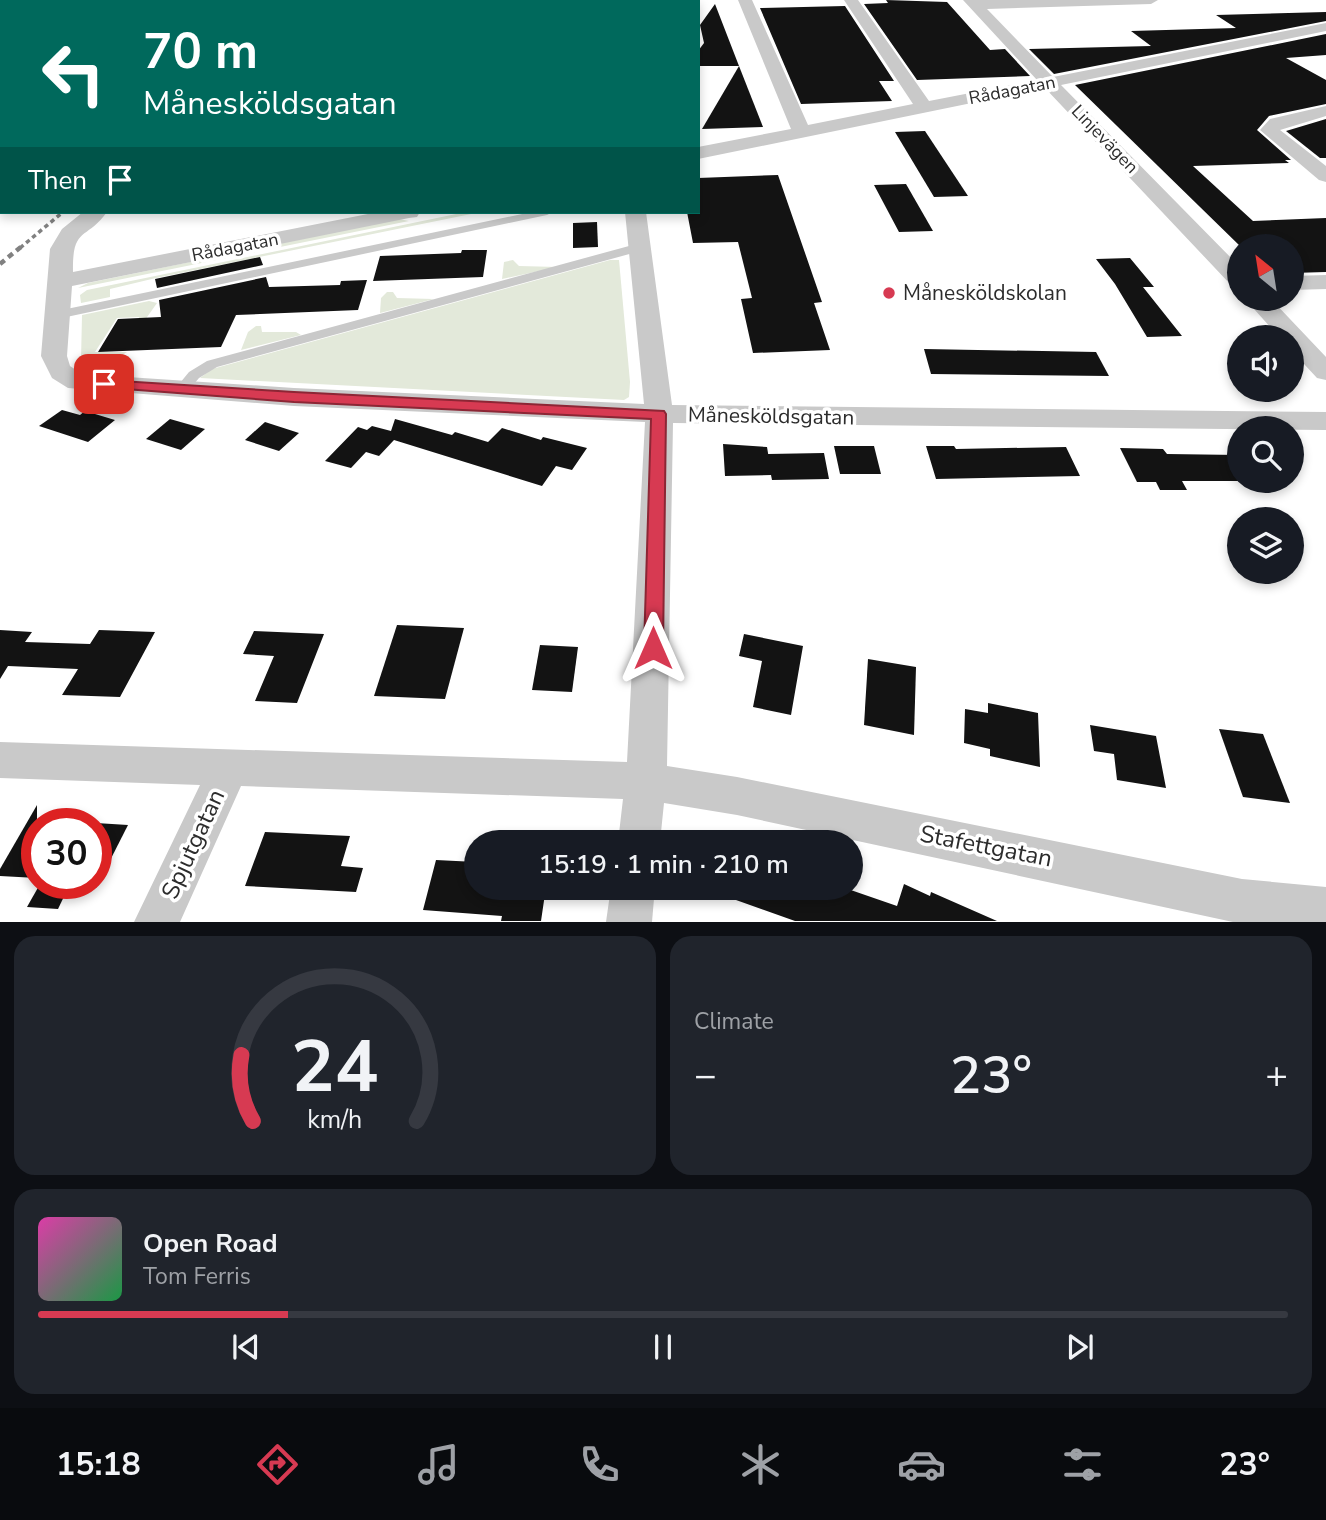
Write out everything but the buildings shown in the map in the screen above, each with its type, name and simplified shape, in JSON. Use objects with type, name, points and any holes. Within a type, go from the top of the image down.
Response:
[{"type":"street","points":[[745,0],[802,132]]},
{"type":"street","points":[[851,0],[924,107]]},
{"type":"street","points":[[972,2],[1151,0]]},
{"type":"street","name":"Linjevägen","points":[[972,2],[1227,267]]},
{"type":"street","name":"Rådagatan","points":[[700,153],[1326,27]]},
{"type":"street","points":[[1326,111],[1276,123],[1269,130],[1326,176]]},
{"type":"street","name":"Månesköldsgatan","points":[[94,214],[70,234],[61,249],[54,356],[56,368],[63,376],[78,382],[659,414],[1326,421]]},
{"type":"street","name":"Rådagatan","points":[[61,281],[391,214]]},
{"type":"street","points":[[636,214],[659,414],[653,648],[646,781],[640,830]]},
{"type":"street","points":[[1304,283],[1326,282]]},
{"type":"street","points":[[1269,312],[1326,372]]},
{"type":"street","name":"Stafettgatan","points":[[0,760],[646,781],[751,798],[1242,901],[1326,910]]},
{"type":"street","name":"Spjutgatan","points":[[157,922],[229,767]]},
{"type":"street","points":[[629,922],[632,900]]},
{"type":"lane","points":[[57,315],[537,214]]},
{"type":"lane","points":[[182,389],[194,374],[212,364],[640,247]]},
{"type":"green space","points":[[456,214],[471,214],[156,278],[110,289],[110,297],[81,303],[80,295],[87,290]]},
{"type":"green space","points":[[399,219],[409,221],[78,288],[88,283]]},
{"type":"green space","points":[[513,260],[519,266],[558,267],[502,279],[504,262]]},
{"type":"green space","points":[[610,260],[619,260],[630,382],[629,397],[624,400],[200,378],[212,369]]},
{"type":"green space","points":[[387,292],[393,292],[397,298],[434,299],[380,313],[381,298]]},
{"type":"green space","points":[[149,301],[157,303],[145,320],[138,321],[139,317],[117,318],[95,352],[127,352],[116,359],[117,363],[128,364],[119,374],[98,373],[81,360],[82,315]]},
{"type":"green space","points":[[261,326],[262,332],[296,332],[301,335],[241,350],[248,332]]},
{"type":"railway","points":[[20,248],[61,214]]},
{"type":"railway","points":[[0,264],[22,246]]},
{"type":"place","name":"Månesköldskolan","points":[[889,293]]},
{"type":"route","points":[[104,384],[294,397],[659,414],[653,648]]}]
